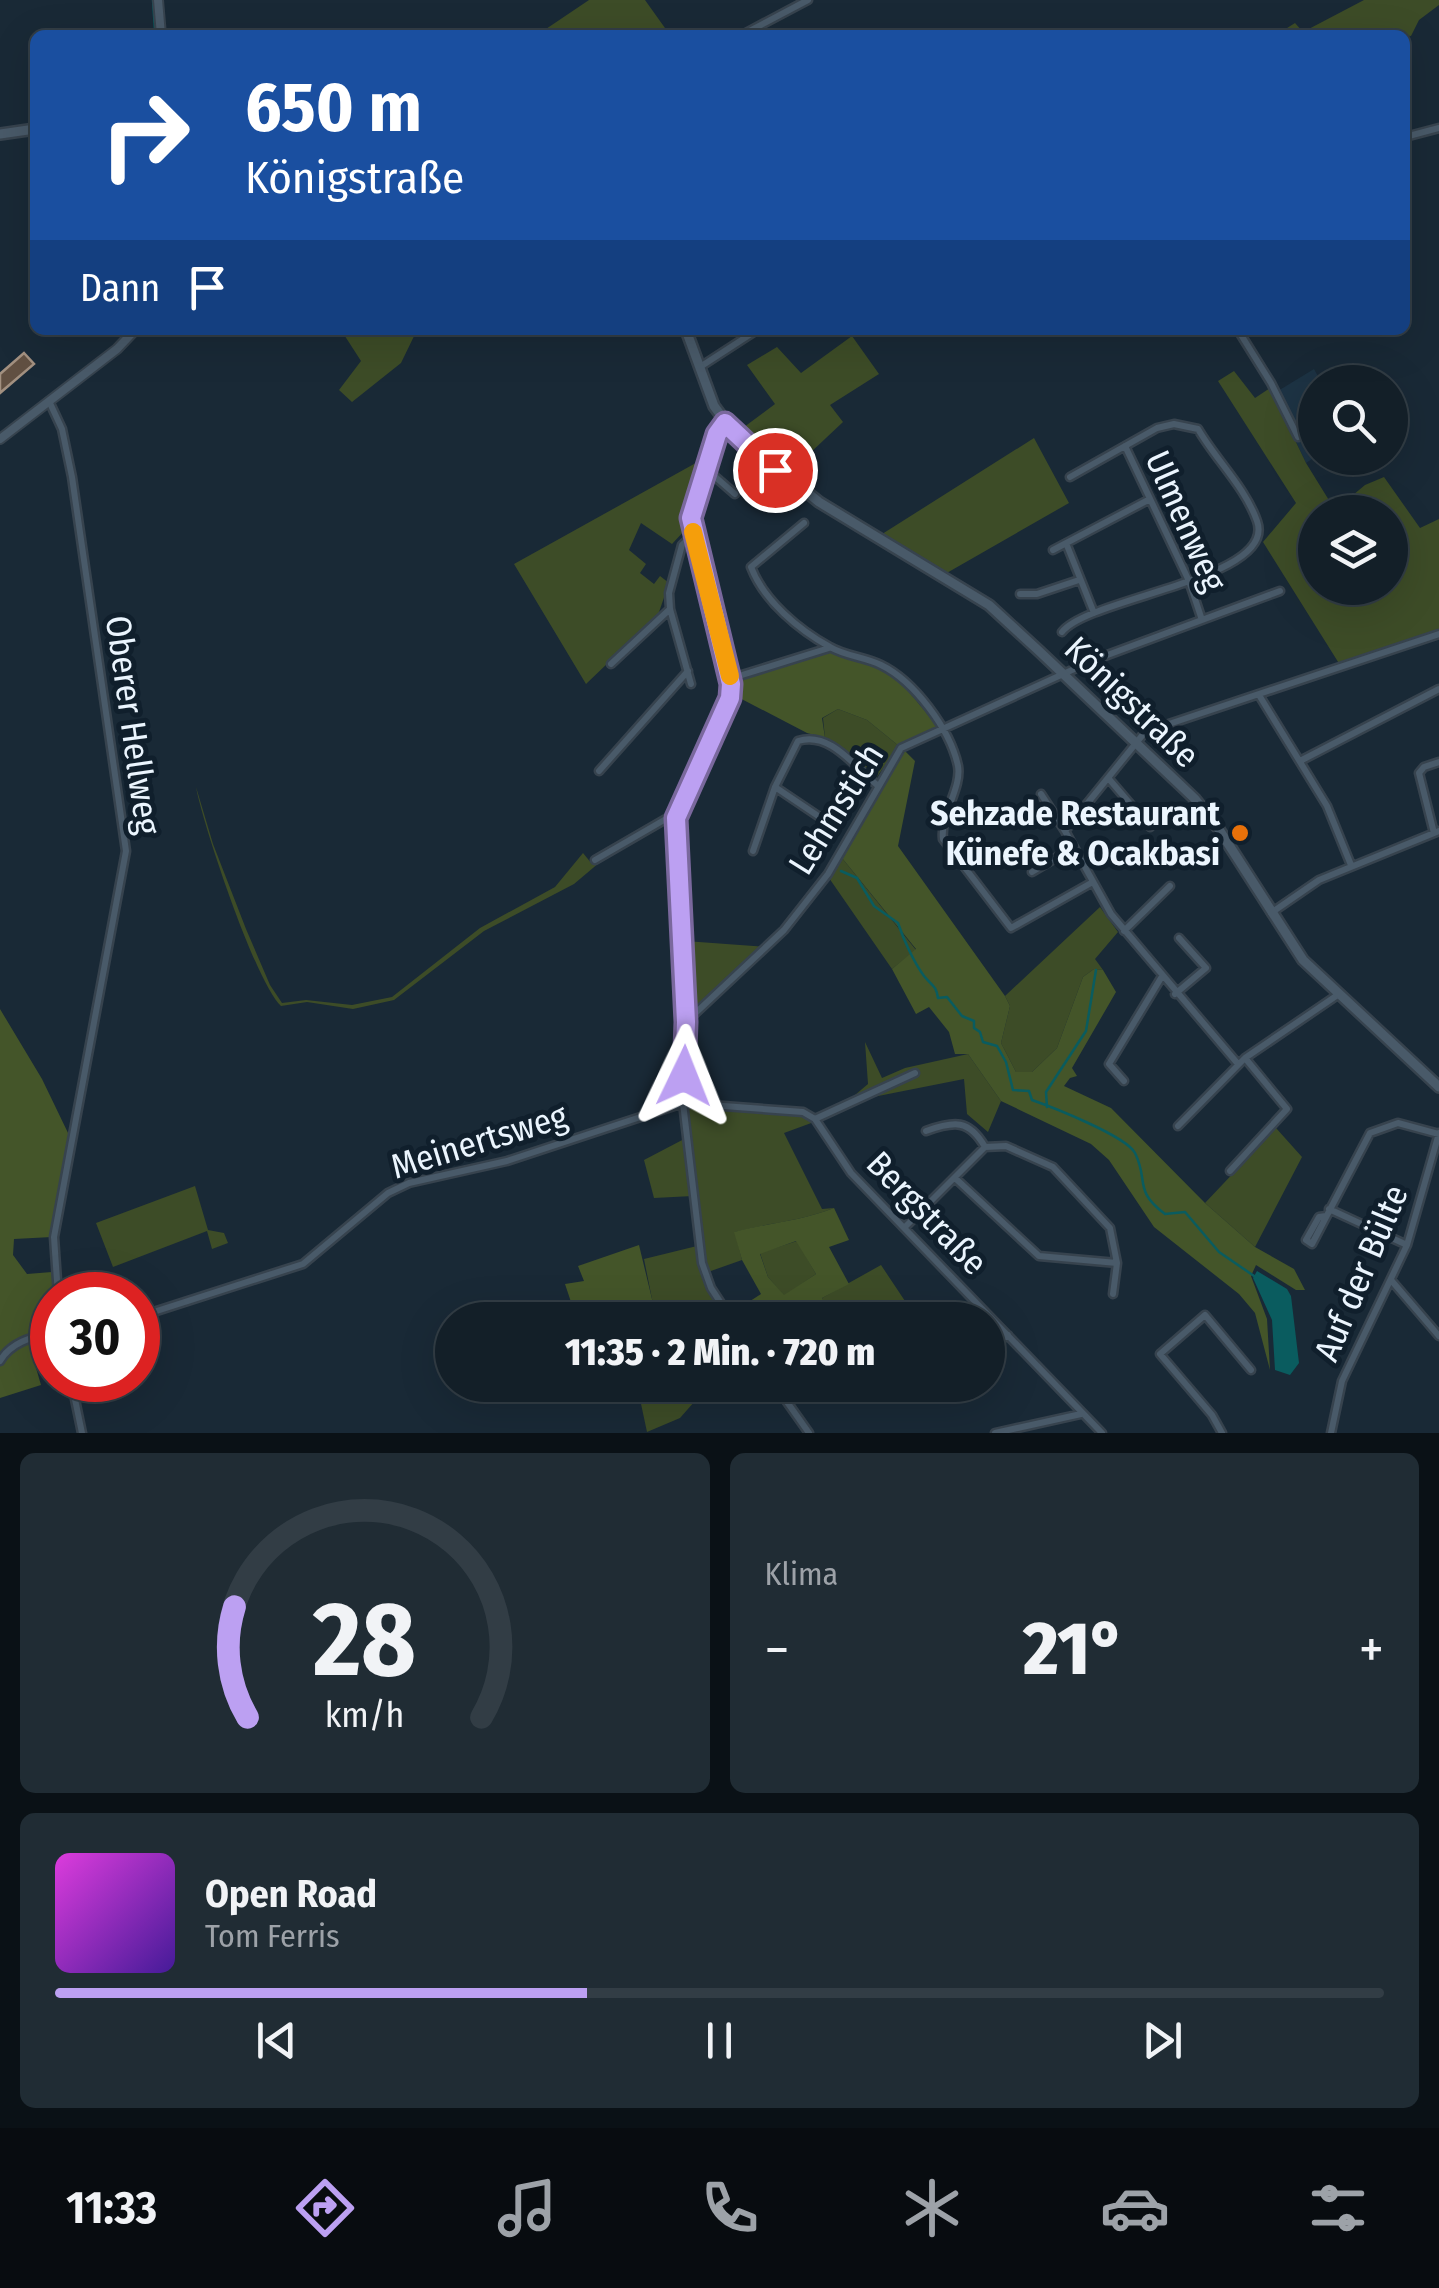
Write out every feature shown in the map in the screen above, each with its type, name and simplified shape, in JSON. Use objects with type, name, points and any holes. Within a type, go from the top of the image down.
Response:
[{"type":"main road","points":[[0,134],[30,130]]},
{"type":"main road","points":[[688,335],[725,423]]},
{"type":"main road","name":"Königstraße","points":[[725,423],[818,502],[989,605],[1064,674],[1195,799],[1303,960],[1439,1087]]},
{"type":"street","points":[[158,0],[161,30]]},
{"type":"street","points":[[752,30],[808,0]]},
{"type":"street","points":[[1410,136],[1439,129]]},
{"type":"street","points":[[0,440],[130,335]]},
{"type":"street","points":[[700,367],[749,335]]},
{"type":"street","points":[[1241,335],[1271,382],[1298,437]]},
{"type":"street","name":"Oberer Hellweg","points":[[48,401],[62,429],[72,477],[126,839],[54,1236],[56,1272]]},
{"type":"street","points":[[720,1302],[702,1264],[683,1103],[686,1022],[676,818],[730,698],[731,684],[691,518],[717,434],[725,423]]},
{"type":"street","points":[[1062,632],[1094,613],[1190,582],[1248,554],[1257,545],[1257,520],[1198,429],[1168,426],[1070,476]]},
{"type":"street","name":"Ulmenweg","points":[[1125,446],[1190,582],[1201,617]]},
{"type":"street","points":[[706,468],[735,494]]},
{"type":"street","points":[[1053,550],[1150,499]]},
{"type":"street","points":[[804,523],[751,567],[775,605],[831,648],[880,664],[902,678],[943,730],[959,770],[941,827],[942,840],[1011,928],[1091,883]]},
{"type":"street","points":[[690,684],[670,609],[670,593],[682,545],[694,534]]},
{"type":"street","points":[[1066,543],[1094,613]]},
{"type":"street","points":[[1020,594],[1037,594],[1079,580]]},
{"type":"street","name":"Lehmstich","points":[[686,1022],[784,930],[828,874],[900,748],[1201,617],[1280,591]]},
{"type":"street","points":[[610,664],[670,609]]},
{"type":"street","points":[[1065,831],[1145,732],[1439,634]]},
{"type":"street","points":[[742,675],[831,648]]},
{"type":"street","points":[[598,771],[689,670]]},
{"type":"street","points":[[1300,761],[1439,688]]},
{"type":"street","points":[[1259,695],[1327,806],[1351,866]]},
{"type":"street","points":[[752,851],[775,787],[798,741],[813,736],[825,740],[877,785]]},
{"type":"street","points":[[1270,914],[1319,880],[1436,832],[1419,773],[1439,762]]},
{"type":"street","points":[[1108,779],[1150,828]]},
{"type":"street","points":[[775,787],[833,826]]},
{"type":"street","points":[[1041,794],[1091,883],[1124,931],[1238,1064]]},
{"type":"street","points":[[595,860],[671,816],[676,818]]},
{"type":"street","points":[[1032,872],[1074,847]]},
{"type":"street","points":[[1124,931],[1170,886]]},
{"type":"street","points":[[1175,994],[1206,968],[1180,938]]},
{"type":"street","points":[[1124,1081],[1111,1071],[1109,1064],[1161,978]]},
{"type":"street","points":[[1178,1126],[1245,1058],[1339,994]]},
{"type":"street","points":[[1230,1171],[1287,1109],[1245,1058]]},
{"type":"street","points":[[683,1103],[792,1110],[815,1118],[915,1074]]},
{"type":"street","name":"Meinertsweg","points":[[160,1310],[302,1264],[398,1186],[507,1161],[683,1103]]},
{"type":"street","name":"Bergstraße","points":[[815,1118],[851,1173],[1102,1433]]},
{"type":"street","points":[[926,1132],[961,1123],[970,1126],[985,1147]]},
{"type":"street","points":[[1407,1245],[1328,1213],[1370,1133],[1398,1123],[1439,1133]]},
{"type":"street","name":"Auf der Bülte","points":[[1331,1433],[1342,1381],[1407,1245],[1439,1133]]},
{"type":"street","points":[[906,1226],[985,1147],[1006,1146],[1052,1166],[1110,1228],[1116,1263],[1113,1294]]},
{"type":"street","points":[[955,1178],[1031,1252],[1116,1263]]},
{"type":"street","points":[[1391,1280],[1439,1336]]},
{"type":"street","points":[[1222,1433],[1212,1415],[1160,1354],[1205,1315],[1252,1370]]},
{"type":"street","points":[[0,1360],[4,1353],[30,1338]]},
{"type":"street","points":[[76,1402],[82,1433]]},
{"type":"street","points":[[788,1402],[810,1433]]},
{"type":"street","points":[[995,1433],[1082,1414]]},
{"type":"shaded area","points":[[589,0],[645,0],[666,30],[544,30]]},
{"type":"shaded area","points":[[1364,0],[1439,0],[1439,5],[1419,20],[1411,36],[1410,30],[1307,30]]},
{"type":"shaded area","points":[[344,335],[415,335],[401,363],[352,402],[339,390],[361,361]]},
{"type":"shaded area","points":[[852,336],[879,374],[830,405],[843,422],[809,454],[793,482],[736,433],[775,404],[747,365],[777,347],[801,373]]},
{"type":"shaded area","points":[[1234,371],[1255,398],[1270,388],[1298,446],[1298,475],[1313,475],[1326,495],[1298,495],[1298,598],[1263,542],[1296,503],[1218,381]]},
{"type":"shaded area","points":[[1298,379],[1298,446],[1273,394]]},
{"type":"shaded area","points":[[1034,438],[1069,503],[945,574],[879,536]]},
{"type":"shaded area","points":[[703,459],[685,530],[672,544],[641,523],[629,550],[646,564],[640,573],[654,584],[660,576],[669,583],[658,615],[586,684],[514,564]]},
{"type":"shaded area","points":[[1384,477],[1397,495],[1353,495],[1365,485]]},
{"type":"shaded area","points":[[1408,511],[1420,528],[1439,519],[1439,632],[1340,665],[1302,605],[1408,605]]},
{"type":"shaded area","points":[[831,650],[893,677],[938,727],[899,746],[867,720],[838,709],[822,718],[825,738],[807,733],[732,694],[733,680]]},
{"type":"shaded area","points":[[838,709],[867,720],[899,746],[874,781],[825,738],[823,718]]},
{"type":"shaded area","points":[[905,751],[915,761],[898,846],[1005,996],[1010,1006],[1001,1043],[1016,1072],[1032,1072],[1057,1048],[1083,977],[1094,969],[1103,970],[1116,992],[1072,1068],[1077,1076],[1064,1086],[1111,1108],[1205,1203],[1255,1247],[1294,1269],[1305,1290],[1296,1290],[1256,1265],[1251,1276],[1267,1319],[1270,1370],[1255,1313],[1239,1294],[1154,1227],[1109,1160],[1091,1144],[1001,1101],[968,1054],[955,1054],[949,1032],[929,1007],[916,1014],[892,969],[916,949],[842,858],[880,786]]},
{"type":"shaded area","points":[[196,787],[246,929],[282,1003],[306,1000],[352,1005],[392,997],[480,928],[555,887],[583,853],[592,864],[606,857],[574,884],[484,931],[394,1000],[353,1009],[307,1002],[281,1006],[270,992],[245,937],[219,867]]},
{"type":"shaded area","points":[[842,858],[916,950],[892,969],[829,878]]},
{"type":"shaded area","points":[[1100,907],[1118,932],[1095,959],[1103,970],[1094,969],[1083,977],[1057,1048],[1032,1072],[1016,1072],[1001,1043],[1010,1006],[1005,996]]},
{"type":"shaded area","points":[[685,941],[766,947],[692,1013],[688,1010]]},
{"type":"shaded area","points":[[0,1009],[42,1079],[69,1135],[52,1237],[14,1239],[13,1255],[30,1274],[30,1388],[0,1398]]},
{"type":"shaded area","points":[[865,1042],[882,1078],[905,1068],[968,1054],[1001,1101],[988,1132],[967,1114],[964,1079],[858,1100],[855,1095],[868,1084]]},
{"type":"shaded area","points":[[690,1107],[802,1114],[814,1122],[784,1133],[822,1209],[834,1208],[735,1232],[742,1260],[708,1272],[687,1113]]},
{"type":"shaded area","points":[[1276,1128],[1302,1157],[1255,1247],[1205,1203]]},
{"type":"shaded area","points":[[686,1138],[693,1196],[654,1198],[644,1160]]},
{"type":"shaded area","points":[[195,1186],[208,1230],[224,1233],[228,1243],[212,1249],[207,1231],[113,1267],[96,1223]]},
{"type":"shaded area","points":[[834,1208],[849,1240],[829,1247],[849,1284],[822,1298],[824,1302],[749,1302],[761,1294],[742,1260],[734,1232]],"holes":[[[796,1241],[816,1274],[784,1295],[768,1277],[760,1254]]]},
{"type":"shaded area","points":[[797,1241],[816,1274],[784,1296],[768,1277],[760,1253]]},
{"type":"shaded area","points":[[639,1245],[653,1302],[571,1302],[565,1284],[584,1281],[578,1266]]},
{"type":"shaded area","points":[[697,1246],[703,1280],[716,1302],[653,1302],[644,1259]]},
{"type":"shaded area","points":[[881,1265],[906,1302],[824,1302],[822,1298]]},
{"type":"shaded area","points":[[1257,1271],[1287,1289],[1291,1296],[1299,1363],[1290,1375],[1275,1370],[1272,1320],[1253,1278]]},
{"type":"shaded area","points":[[641,1402],[694,1402],[680,1418],[647,1432]]},
{"type":"building","points":[[24,353],[34,364],[0,393],[0,374]]},
{"type":"waterway","points":[[153,0],[155,30]]},
{"type":"waterway","points":[[841,871],[857,878],[874,906],[898,923],[912,957],[938,998],[947,997],[962,1016],[974,1021],[983,1042],[997,1046],[1013,1090],[1029,1091],[1032,1100],[1088,1123],[1129,1146],[1139,1163],[1145,1192],[1155,1206],[1165,1214],[1185,1212],[1219,1252],[1257,1278]]},
{"type":"waterway","points":[[1047,1107],[1046,1092],[1086,1031],[1096,970]]},
{"type":"slow traffic","points":[[693,532],[730,676]]},
{"type":"place","name":"Sehzade Restaurant Künefe & Ocakbasi","points":[[1240,833]]},
{"type":"route","points":[[684,1076],[686,1022],[676,818],[730,698],[731,684],[691,518],[717,434],[725,423],[775,470]]}]
